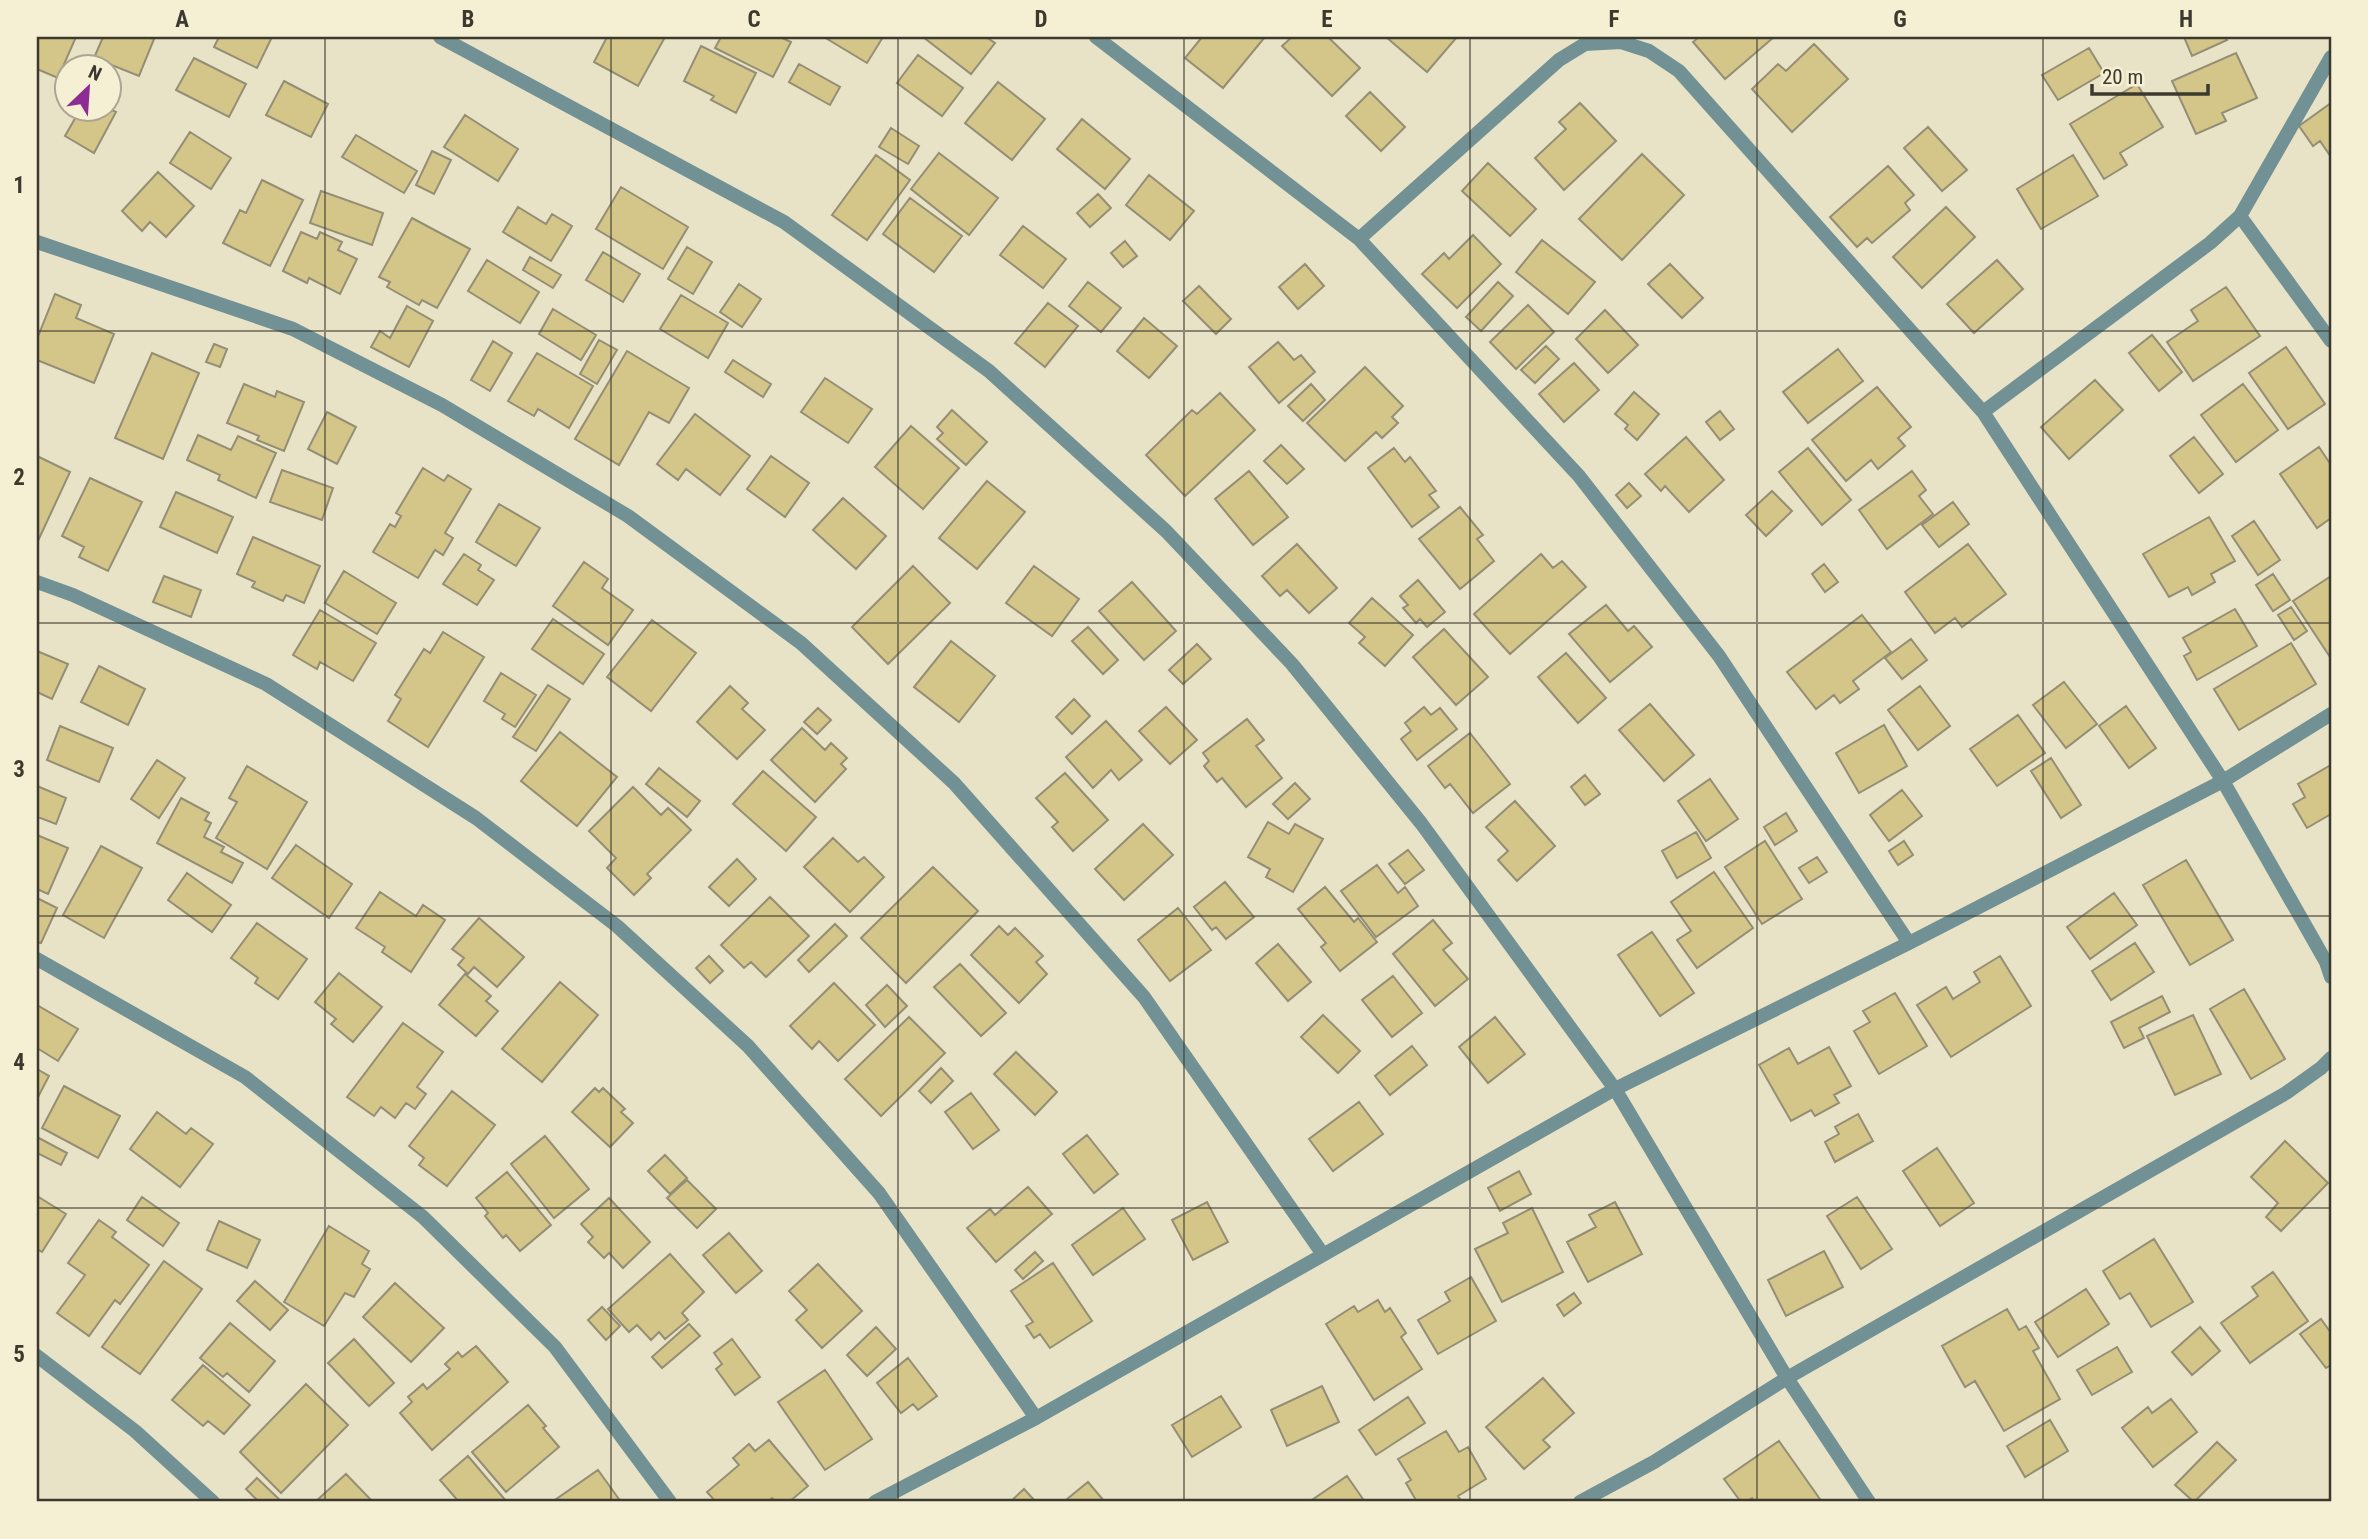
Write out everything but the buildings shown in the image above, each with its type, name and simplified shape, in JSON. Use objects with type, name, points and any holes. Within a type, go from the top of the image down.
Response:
[{"type":"street","points":[[440,37],[784,222],[999,380],[1166,530],[1292,664],[1421,823],[1615,1089],[1787,1378],[1869,1502]]},
{"type":"street","points":[[1096,37],[1359,239],[1587,486],[1719,656],[1909,943]]},
{"type":"street","points":[[1359,239],[1559,60],[1586,41],[1621,42],[1649,51],[1679,71],[1983,412],[2222,781],[2326,962],[2331,977]]},
{"type":"street","points":[[1983,412],[2210,243],[2239,216],[2331,58]]},
{"type":"street","points":[[2239,216],[2331,341]]},
{"type":"street","points":[[37,242],[293,329],[442,405],[628,516],[800,643],[954,783],[1144,997],[1322,1254]]},
{"type":"street","points":[[37,582],[73,595],[266,684],[476,817],[617,926],[748,1046],[879,1194],[1036,1418]]},
{"type":"street","points":[[875,1502],[1036,1418],[1615,1089],[1909,943],[2222,781],[2331,714]]},
{"type":"street","points":[[37,958],[245,1076],[423,1217],[555,1348],[670,1502]]},
{"type":"street","points":[[1580,1502],[1654,1462],[1787,1378],[2286,1093],[2331,1058]]},
{"type":"street","points":[[37,1356],[135,1431],[213,1502]]}]
